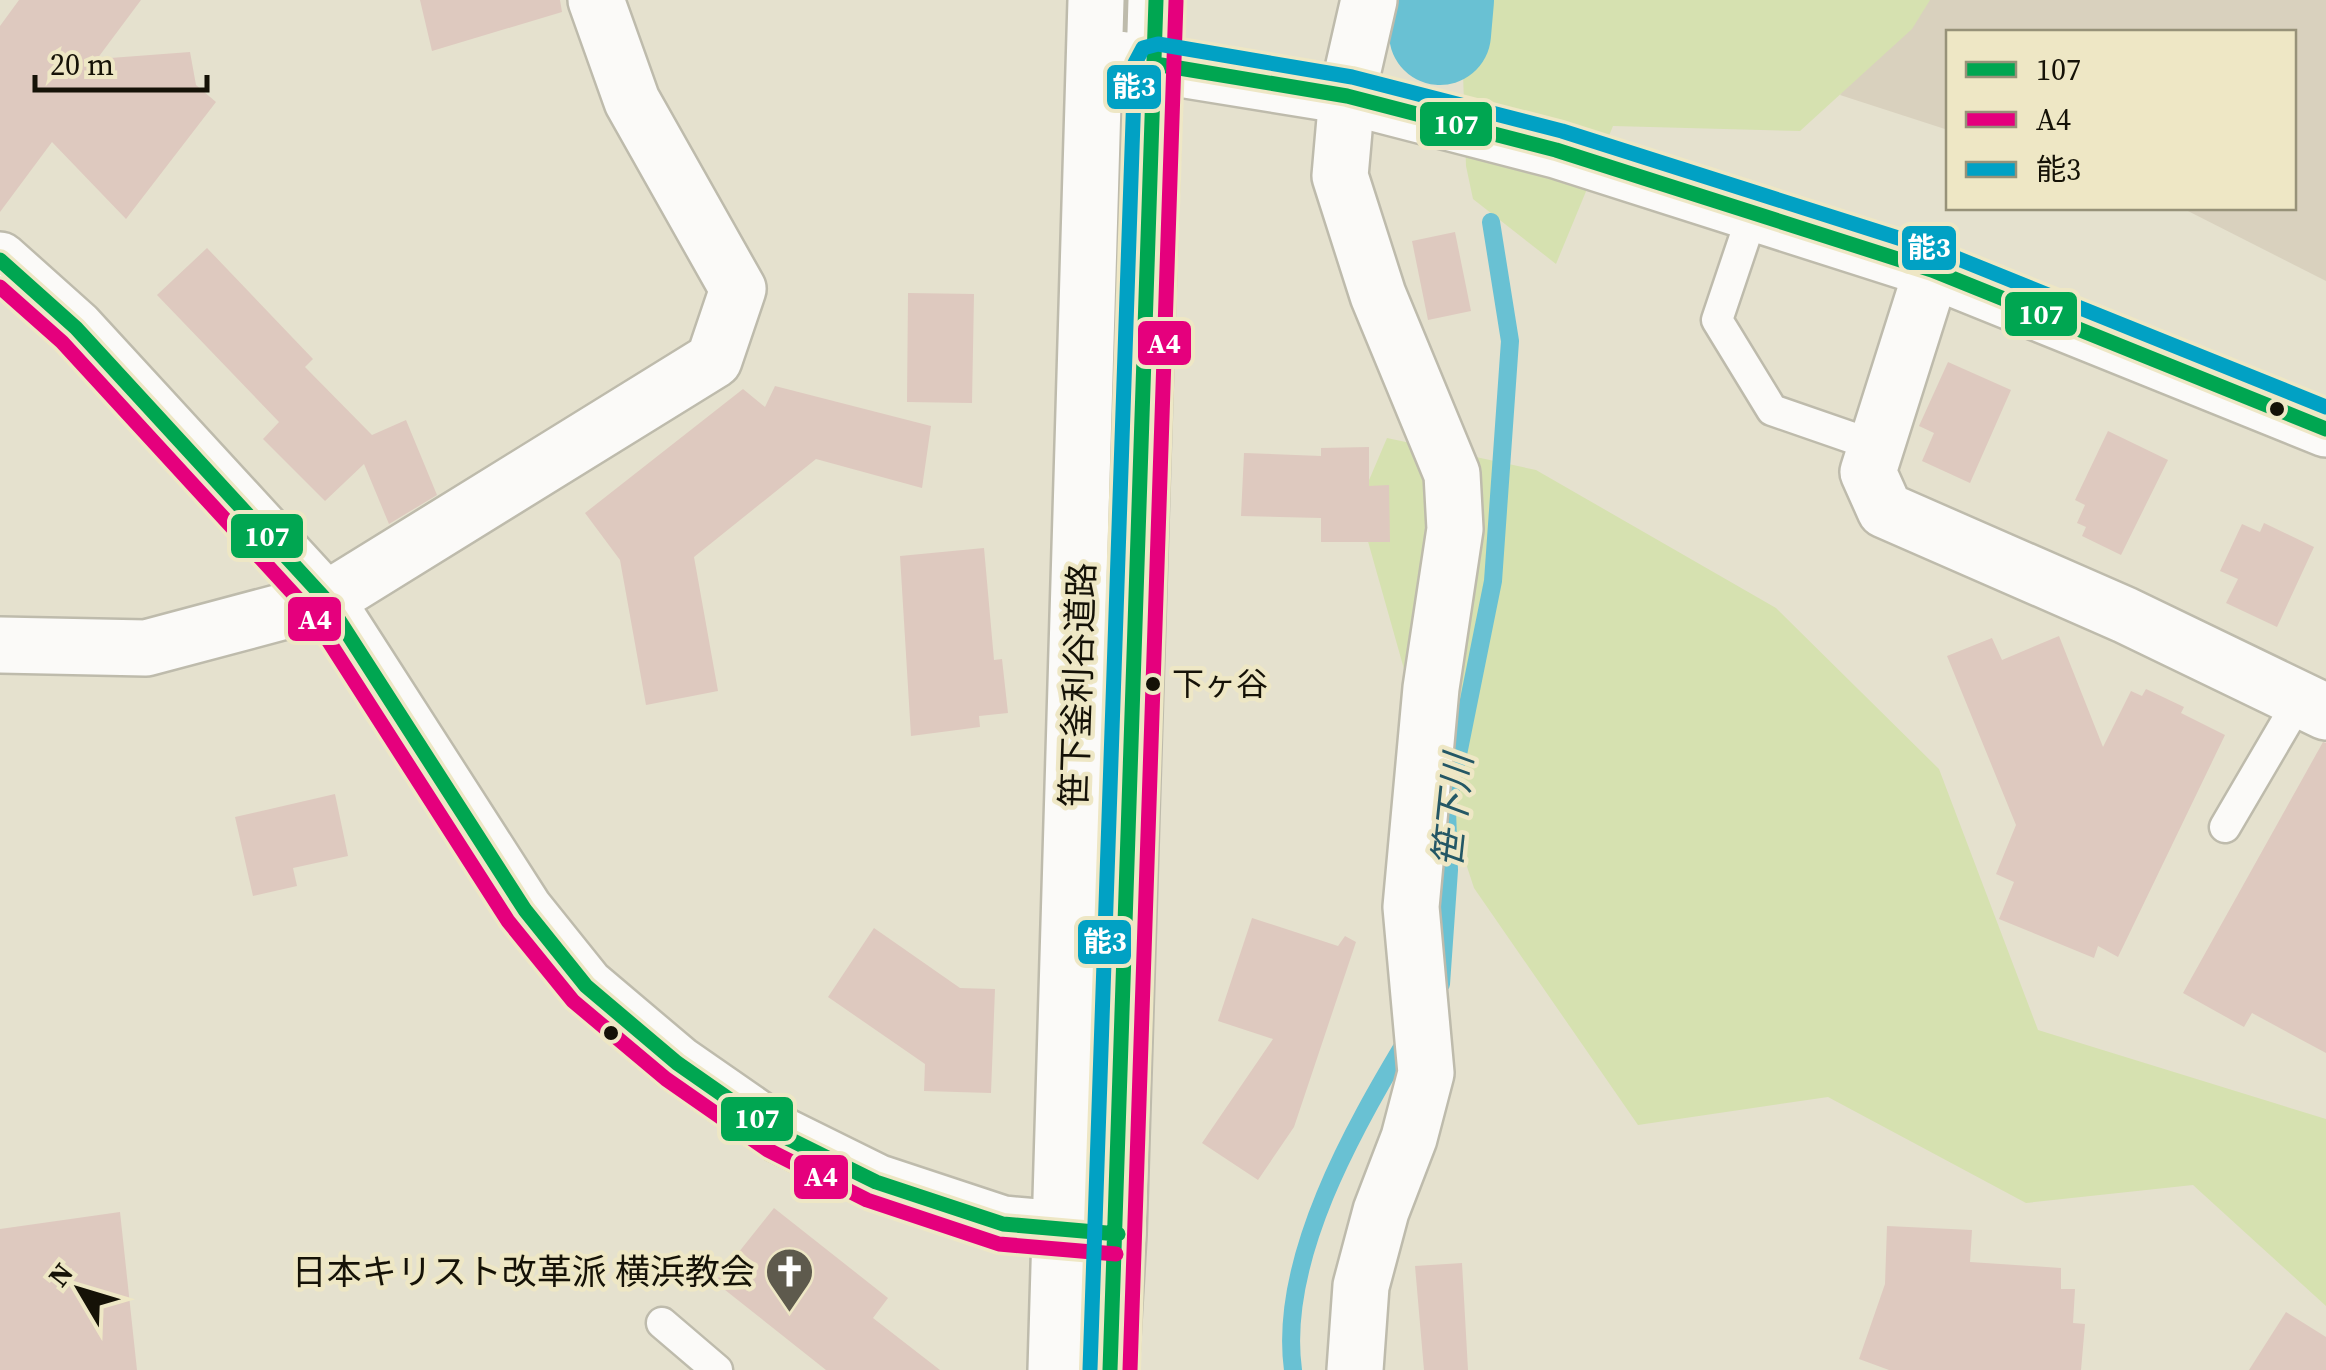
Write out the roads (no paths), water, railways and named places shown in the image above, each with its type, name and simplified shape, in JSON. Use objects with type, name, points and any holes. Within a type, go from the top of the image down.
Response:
[{"type":"street","points":[[0,644],[146,648],[326,600],[714,360],[738,289],[632,101],[596,0]]},
{"type":"street","name":"笹下釜利谷道路","points":[[1056,1370],[1096,0]]},
{"type":"street","name":"笹下釜利谷道路","points":[[1110,1370],[1118,1234],[1156,0]]},
{"type":"street","points":[[1356,1370],[1361,1286],[1426,1072],[1411,944],[1418,792],[1441,602],[1455,530],[1452,474],[1378,295],[1340,176],[1347,96],[1368,0]]},
{"type":"street","points":[[1095,56],[1347,96],[1556,150],[1932,270],[2326,429]]},
{"type":"street","points":[[0,260],[76,328],[326,600],[525,910],[586,986],[677,1062],[779,1134],[876,1182],[1003,1224],[1118,1234]]},
{"type":"street","points":[[1932,270],[1868,472],[1885,510],[2125,615],[2313,705]]},
{"type":"lane","points":[[1753,213],[1717,320],[1772,410],[1876,446]]},
{"type":"lane","points":[[2225,826],[2313,705]]},
{"type":"lane","points":[[662,1322],[718,1370]]},
{"type":"waterway","name":"笹下川","points":[[1440,34],[1443,0]]},
{"type":"waterway","name":"笹下川","points":[[1441,984],[1449,870],[1447,809],[1493,581],[1510,341],[1491,222]]},
{"type":"waterway","name":"笹下川","points":[[1293,1370],[1291,1328],[1309,1240],[1344,1153],[1409,1036]]},
{"type":"place","name":"下ヶ谷","points":[[1153,684]]},
{"type":"place","name":"日本キリスト改革派 横浜教会","points":[[790,1314]]}]
